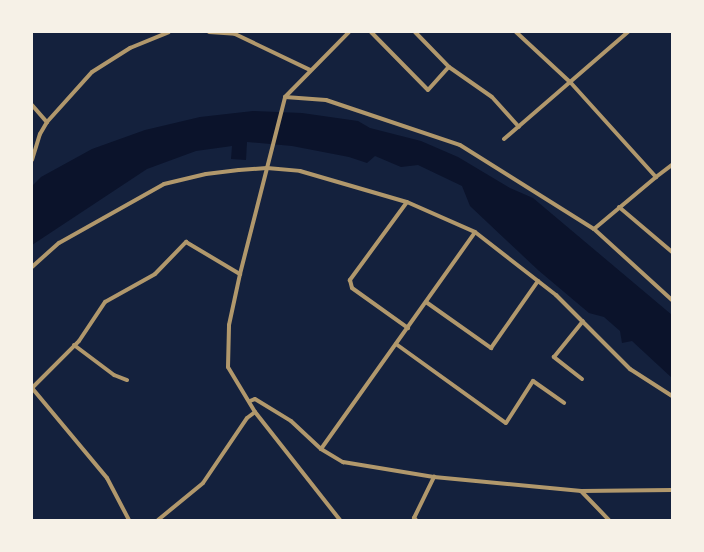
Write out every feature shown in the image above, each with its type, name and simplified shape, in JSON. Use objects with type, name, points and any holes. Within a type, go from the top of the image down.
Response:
[{"type":"street","points":[[32,160],[40,134],[47,122],[92,72],[130,48],[169,32]]},
{"type":"street","points":[[209,32],[234,33],[310,70]]},
{"type":"street","points":[[340,520],[255,412],[250,401],[228,367],[229,325],[240,274],[285,97],[349,32]]},
{"type":"street","points":[[371,32],[428,90],[449,68]]},
{"type":"street","points":[[415,32],[449,68],[492,98],[519,127]]},
{"type":"street","points":[[516,32],[571,82],[656,177]]},
{"type":"street","points":[[504,139],[628,32]]},
{"type":"street","points":[[285,97],[326,100],[460,145],[594,229],[672,300]]},
{"type":"street","points":[[32,105],[47,122]]},
{"type":"street","points":[[594,229],[618,207],[672,165]]},
{"type":"street","points":[[32,266],[59,243],[164,184],[206,174],[267,168],[300,171],[407,202],[475,232],[556,295],[630,369],[672,396]]},
{"type":"street","points":[[407,202],[350,280],[352,288],[408,328]]},
{"type":"street","points":[[618,207],[671,250]]},
{"type":"street","points":[[321,449],[475,232]]},
{"type":"street","points":[[129,520],[107,478],[32,388],[74,345],[104,302],[155,274],[186,242],[240,274]]},
{"type":"street","points":[[426,302],[491,348],[538,281]]},
{"type":"street","points":[[582,379],[554,357],[583,321]]},
{"type":"street","points":[[396,344],[506,423],[533,381],[564,403]]},
{"type":"street","points":[[74,345],[114,375],[127,380]]},
{"type":"street","points":[[250,401],[255,399],[291,421],[321,449],[343,462],[434,477],[581,491],[672,490]]},
{"type":"street","points":[[158,520],[203,483],[247,418],[255,412]]},
{"type":"street","points":[[415,519],[434,477]]},
{"type":"street","points":[[581,491],[610,520]]},
{"type":"water","points":[[253,111],[302,113],[358,121],[370,128],[421,141],[458,157],[510,188],[533,198],[672,315],[672,378],[632,341],[622,343],[620,331],[604,317],[589,313],[538,270],[470,206],[462,186],[418,165],[401,167],[375,156],[367,163],[349,157],[292,146],[247,142],[246,160],[231,159],[232,146],[196,151],[147,169],[32,245],[32,186],[41,177],[92,149],[145,130],[200,117]]}]
